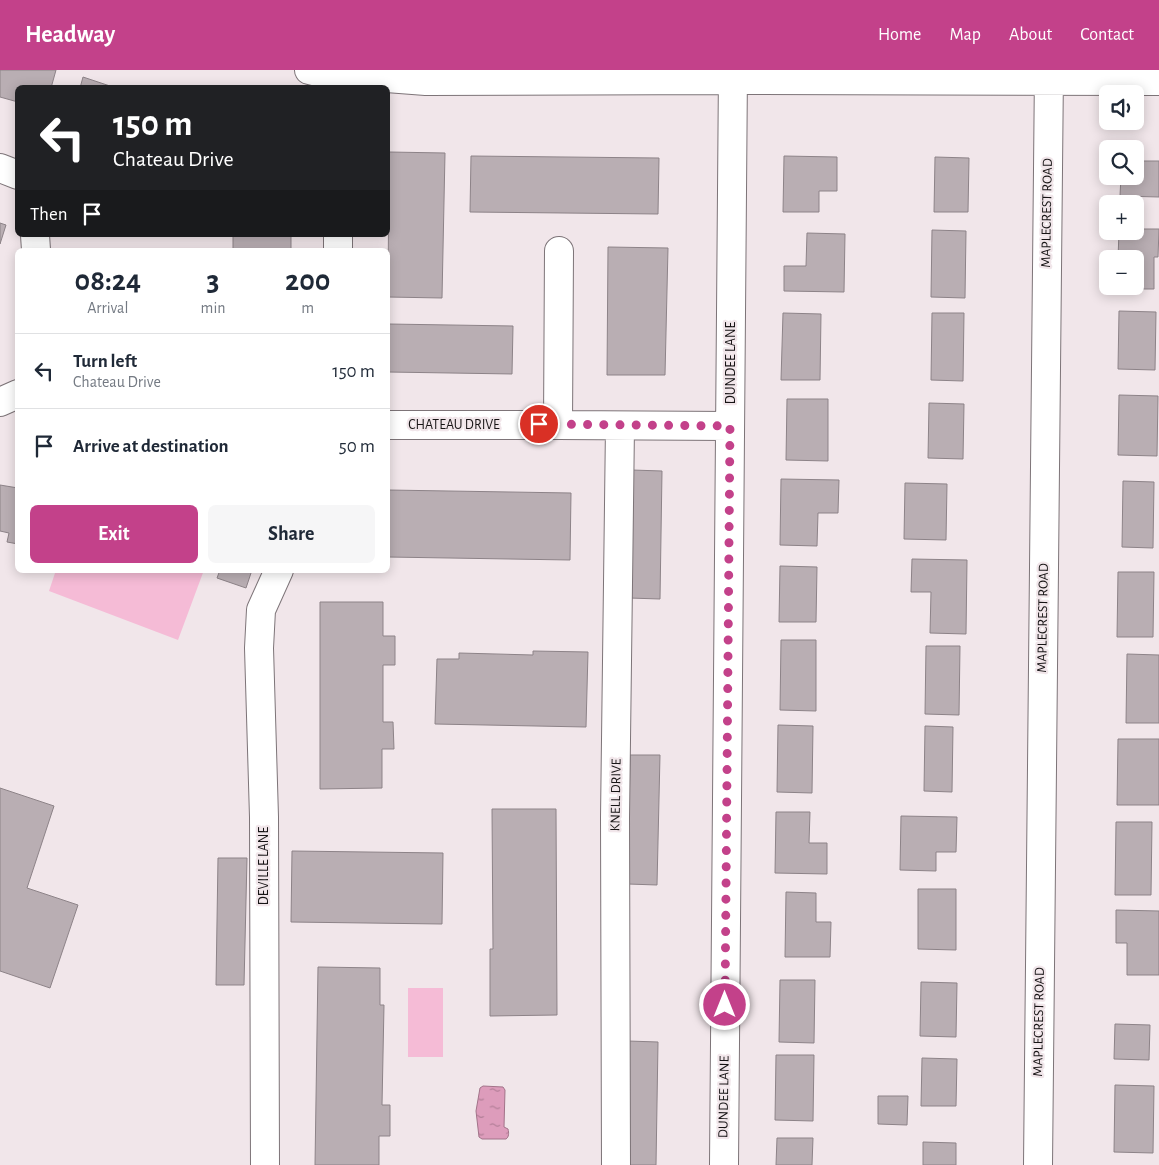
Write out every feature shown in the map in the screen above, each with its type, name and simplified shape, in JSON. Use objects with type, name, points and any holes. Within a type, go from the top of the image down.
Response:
[{"type":"street","points":[[309,70],[339,81],[426,76],[733,75],[1049,76],[1159,81]]},
{"type":"street","name":"DUNDEE LANE","points":[[724,1165],[733,75]]},
{"type":"street","name":"MAPLECREST ROAD","points":[[1038,1165],[1049,76]]},
{"type":"street","points":[[0,168],[15,174]]},
{"type":"street","points":[[558,424],[559,251]]},
{"type":"street","points":[[0,402],[15,395]]},
{"type":"street","name":"CHATEAU DRIVE","points":[[390,425],[730,426]]},
{"type":"street","name":"KNELL DRIVE","points":[[616,1165],[615,818],[620,426]]},
{"type":"street","name":"DEVILLE LANE","points":[[265,1165],[264,817],[259,648],[261,610],[278,573]]},
{"type":"shaded area","points":[[55,573],[203,573],[178,640],[49,591]]},
{"type":"shaded area","points":[[408,988],[443,988],[443,1057],[408,1057]]},
{"type":"water","points":[[483,1086],[503,1087],[505,1090],[504,1127],[508,1129],[509,1133],[506,1139],[482,1139],[479,1137],[476,1111],[480,1088]]},
{"type":"building","points":[[0,70],[56,70],[52,85],[15,85],[15,101],[0,97]]},
{"type":"building","points":[[83,77],[107,85],[81,85]]},
{"type":"building","points":[[390,152],[445,153],[442,298],[390,297],[390,248],[388,248]]},
{"type":"building","points":[[471,156],[659,158],[658,214],[470,212]]},
{"type":"building","points":[[784,156],[837,157],[837,191],[819,191],[819,212],[783,212]]},
{"type":"building","points":[[935,157],[969,158],[968,212],[934,212]]},
{"type":"building","points":[[1144,161],[1159,161],[1159,197],[1120,195],[1121,185],[1144,185]]},
{"type":"building","points":[[0,223],[6,225],[0,244]]},
{"type":"building","points":[[1144,229],[1159,229],[1158,257],[1154,257],[1154,289],[1144,289],[1144,250],[1118,250],[1119,240],[1144,240]]},
{"type":"building","points":[[932,230],[966,231],[965,298],[931,297]]},
{"type":"building","points":[[807,233],[845,234],[844,292],[784,291],[784,266],[806,266]]},
{"type":"building","points":[[233,237],[291,237],[291,248],[233,248]]},
{"type":"building","points":[[608,247],[668,248],[665,375],[607,375]]},
{"type":"building","points":[[1119,311],[1156,312],[1155,370],[1118,369]]},
{"type":"building","points":[[783,313],[821,314],[820,380],[781,380]]},
{"type":"building","points":[[932,313],[964,313],[963,381],[931,380]]},
{"type":"building","points":[[390,324],[513,326],[512,374],[390,372]]},
{"type":"building","points":[[1119,395],[1158,396],[1157,456],[1118,455]]},
{"type":"building","points":[[787,399],[828,399],[828,461],[786,460]]},
{"type":"building","points":[[929,403],[964,404],[963,459],[928,458]]},
{"type":"building","points":[[632,470],[662,471],[660,599],[629,598]]},
{"type":"building","points":[[781,479],[839,480],[838,513],[818,513],[817,546],[780,545]]},
{"type":"building","points":[[1123,481],[1154,482],[1153,548],[1122,547]]},
{"type":"building","points":[[905,483],[947,484],[946,540],[904,539]]},
{"type":"building","points":[[0,485],[15,488],[15,543],[7,542],[9,533],[0,531]]},
{"type":"building","points":[[390,490],[571,493],[570,560],[390,557]]},
{"type":"building","points":[[912,559],[967,560],[966,634],[930,633],[931,592],[911,592]]},
{"type":"building","points":[[780,566],[817,567],[816,622],[779,622]]},
{"type":"building","points":[[1118,572],[1154,572],[1153,637],[1117,637]]},
{"type":"building","points":[[219,573],[251,573],[246,588],[217,578]]},
{"type":"building","points":[[320,602],[383,602],[383,636],[395,636],[395,665],[383,665],[383,722],[393,722],[394,749],[382,749],[382,788],[320,789]]},
{"type":"building","points":[[781,640],[816,640],[816,711],[780,710]]},
{"type":"building","points":[[926,646],[960,646],[959,715],[925,714]]},
{"type":"building","points":[[533,651],[588,652],[586,727],[435,724],[437,659],[459,659],[459,653],[533,655]]},
{"type":"building","points":[[1127,654],[1159,655],[1159,723],[1126,723]]},
{"type":"building","points":[[778,725],[813,726],[812,793],[777,792]]},
{"type":"building","points":[[925,726],[953,727],[952,792],[924,791]]},
{"type":"building","points":[[1118,739],[1159,739],[1159,805],[1117,805]]},
{"type":"building","points":[[630,755],[660,755],[657,885],[628,884]]},
{"type":"building","points":[[0,788],[54,806],[27,888],[78,905],[50,988],[0,971]]},
{"type":"building","points":[[492,809],[556,809],[557,1015],[490,1016],[490,949],[493,949]]},
{"type":"building","points":[[776,812],[810,812],[809,843],[827,843],[827,874],[775,873]]},
{"type":"building","points":[[901,816],[957,817],[956,852],[936,852],[936,871],[900,870]]},
{"type":"building","points":[[1116,822],[1152,822],[1151,895],[1115,895]]},
{"type":"building","points":[[292,851],[443,853],[442,924],[291,922]]},
{"type":"building","points":[[218,858],[247,858],[244,985],[216,985]]},
{"type":"building","points":[[918,889],[956,889],[956,950],[918,949]]},
{"type":"building","points":[[786,892],[816,893],[816,922],[831,922],[830,957],[785,957]]},
{"type":"building","points":[[1116,910],[1159,911],[1159,975],[1127,975],[1127,943],[1116,943]]},
{"type":"building","points":[[318,967],[380,968],[380,1005],[384,1005],[382,1105],[390,1105],[390,1136],[379,1136],[379,1165],[315,1165]]},
{"type":"building","points":[[780,980],[815,980],[814,1043],[779,1042]]},
{"type":"building","points":[[921,982],[957,983],[956,1037],[920,1036]]},
{"type":"building","points":[[1115,1024],[1150,1025],[1149,1060],[1114,1059]]},
{"type":"building","points":[[628,1041],[658,1042],[656,1165],[626,1165]]},
{"type":"building","points":[[776,1055],[814,1055],[813,1121],[775,1120]]},
{"type":"building","points":[[922,1058],[957,1059],[956,1106],[921,1106]]},
{"type":"building","points":[[1115,1085],[1154,1086],[1153,1153],[1114,1152]]},
{"type":"building","points":[[878,1096],[908,1096],[907,1125],[878,1124]]},
{"type":"building","points":[[777,1138],[813,1138],[812,1165],[776,1165]]},
{"type":"building","points":[[923,1142],[956,1143],[956,1165],[923,1165]]},
{"type":"route","points":[[539,424],[730,426],[725,1005]]}]
